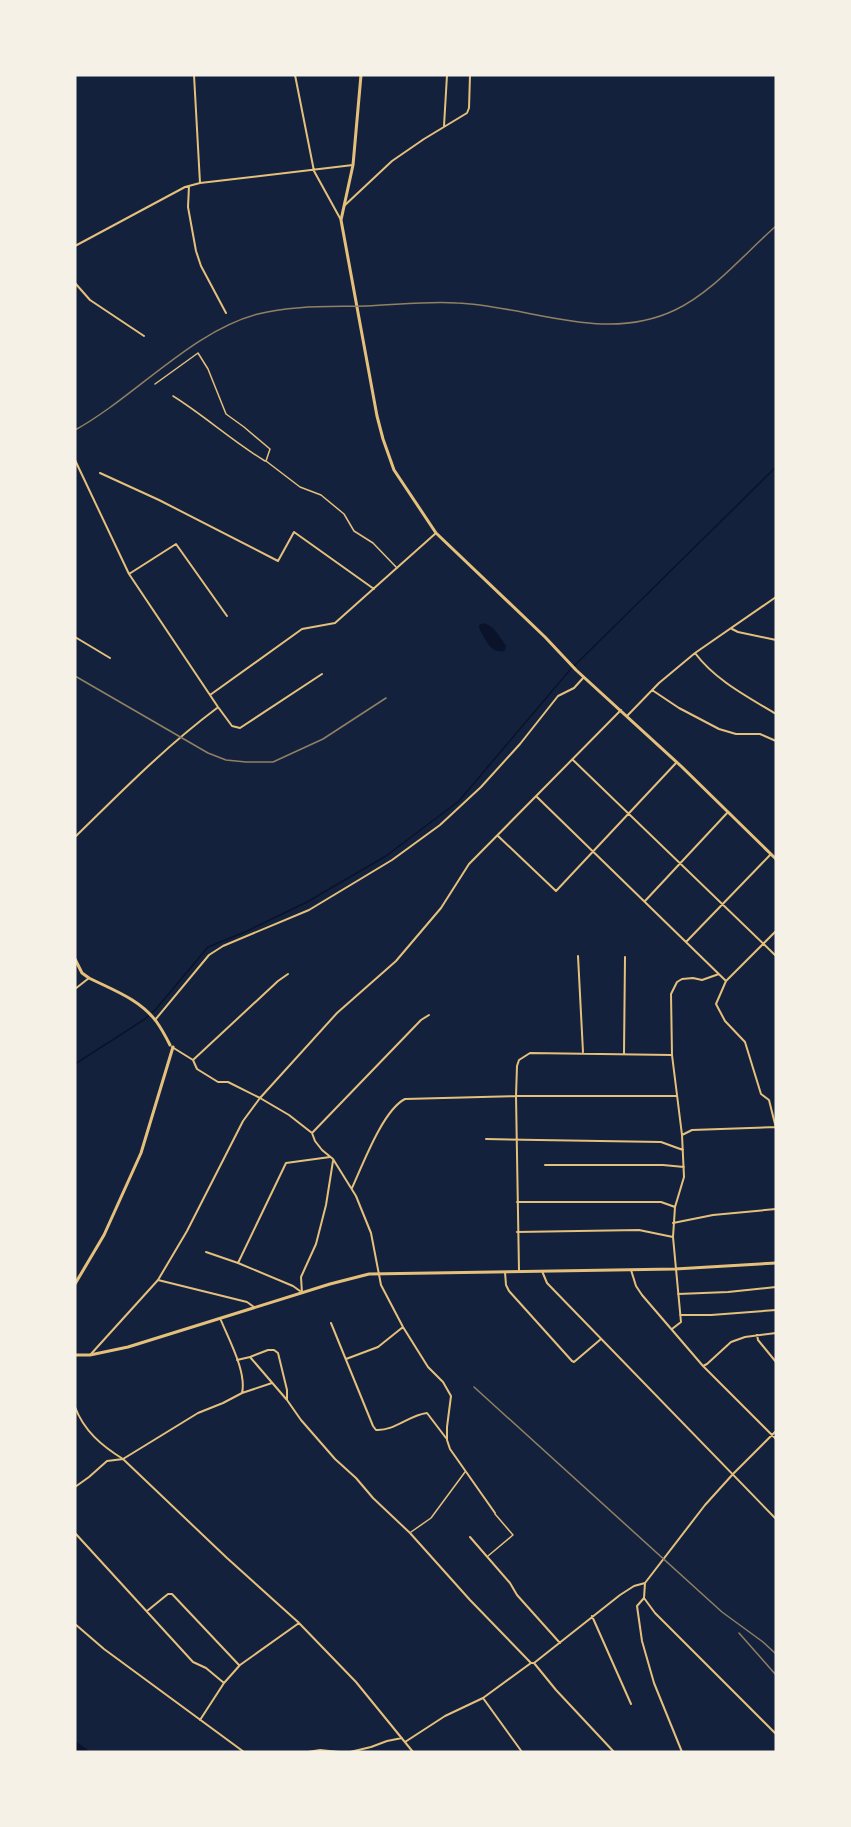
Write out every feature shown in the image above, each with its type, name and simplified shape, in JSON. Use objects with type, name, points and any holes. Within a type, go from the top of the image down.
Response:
[{"type":"street","points":[[194,75],[200,183]]},
{"type":"street","points":[[295,75],[314,171],[341,220],[377,416],[394,470],[436,533],[545,637],[576,670],[621,710],[776,859]]},
{"type":"street","points":[[341,220],[353,165],[361,75]]},
{"type":"street","points":[[444,126],[447,75]]},
{"type":"street","points":[[344,206],[392,161],[467,113],[470,108],[470,75]]},
{"type":"street","points":[[75,246],[189,186],[353,165]]},
{"type":"street","points":[[189,186],[188,207],[196,251],[201,266],[226,313]]},
{"type":"street","points":[[75,283],[90,300],[144,336]]},
{"type":"street","points":[[75,460],[129,574],[232,726],[240,728],[322,674]]},
{"type":"street","points":[[100,473],[159,500],[278,561],[294,532],[374,589]]},
{"type":"street","points":[[210,695],[302,629],[335,623],[436,533]]},
{"type":"street","points":[[129,574],[176,544],[227,616]]},
{"type":"street","points":[[627,716],[652,690],[695,654],[776,597]]},
{"type":"street","points":[[731,628],[738,632],[776,640]]},
{"type":"street","points":[[75,637],[110,658]]},
{"type":"street","points":[[695,654],[703,664],[776,714]]},
{"type":"street","points":[[155,1020],[209,955],[223,946],[309,910],[392,860],[440,825],[481,787],[520,744],[558,696],[574,688],[585,676]]},
{"type":"street","points":[[652,690],[679,708],[719,729],[736,734],[760,734],[776,741]]},
{"type":"street","points":[[75,837],[157,757],[218,707]]},
{"type":"street","points":[[90,1355],[158,1280],[187,1231],[243,1121],[260,1098],[337,1013],[396,961],[441,908],[470,864],[621,710]]},
{"type":"street","points":[[573,760],[776,956]]},
{"type":"street","points":[[498,836],[556,891],[676,762]]},
{"type":"street","points":[[537,797],[726,981]]},
{"type":"street","points":[[645,901],[728,812]]},
{"type":"street","points":[[686,942],[771,854]]},
{"type":"street","points":[[682,1135],[692,1130],[776,1127],[769,1100],[761,1094],[745,1042],[725,1021],[716,1004],[726,981],[776,931]]},
{"type":"street","points":[[578,956],[583,1053]]},
{"type":"street","points":[[624,1053],[625,957]]},
{"type":"street","points":[[75,958],[82,973],[143,1007],[155,1020],[171,1046],[194,1060],[197,1069],[218,1082],[228,1082],[289,1115],[312,1133],[322,1150],[331,1158],[356,1196],[370,1233],[381,1285],[428,1367],[443,1382],[451,1396],[447,1427],[450,1449],[495,1513]]},
{"type":"street","points":[[194,1060],[288,974]]},
{"type":"street","points":[[672,1329],[681,1322],[673,1223],[684,1167],[672,1055],[671,994],[674,986],[682,979],[702,980],[719,974]]},
{"type":"street","points":[[75,988],[89,978]]},
{"type":"street","points":[[312,1133],[421,1020],[429,1015]]},
{"type":"street","points":[[75,1284],[104,1235],[131,1179],[141,1153],[171,1046]]},
{"type":"street","points":[[519,1271],[516,1096],[519,1060],[530,1053],[672,1055]]},
{"type":"street","points":[[352,1188],[385,1120],[396,1105],[405,1099],[676,1096]]},
{"type":"street","points":[[486,1139],[661,1142],[683,1150]]},
{"type":"street","points":[[238,1263],[286,1163],[331,1158]]},
{"type":"street","points":[[302,1293],[301,1277],[316,1244],[326,1205],[331,1158]]},
{"type":"street","points":[[545,1165],[684,1167]]},
{"type":"street","points":[[517,1202],[661,1202],[675,1207]]},
{"type":"street","points":[[673,1223],[713,1215],[776,1209]]},
{"type":"street","points":[[518,1232],[639,1230],[673,1237]]},
{"type":"street","points":[[206,1252],[293,1286],[302,1293]]},
{"type":"street","points":[[75,1355],[90,1355],[128,1347],[357,1276],[675,1269],[776,1263]]},
{"type":"street","points":[[631,1269],[636,1286],[642,1295],[703,1366],[776,1439]]},
{"type":"street","points":[[542,1271],[547,1283],[776,1520]]},
{"type":"street","points":[[505,1272],[509,1291],[572,1361],[574,1362],[601,1339]]},
{"type":"street","points":[[158,1280],[247,1302],[254,1308]]},
{"type":"street","points":[[678,1294],[728,1293],[776,1287]]},
{"type":"street","points":[[680,1315],[776,1310]]},
{"type":"street","points":[[220,1318],[237,1360],[243,1386],[242,1393]]},
{"type":"street","points":[[331,1323],[376,1430],[400,1425],[426,1413],[447,1440]]},
{"type":"street","points":[[346,1359],[378,1347],[403,1327]]},
{"type":"street","points":[[703,1366],[731,1342],[745,1337],[776,1333]]},
{"type":"street","points":[[757,1335],[758,1340],[776,1362]]},
{"type":"street","points":[[237,1360],[268,1350],[278,1353],[287,1390],[287,1400]]},
{"type":"street","points":[[250,1357],[335,1458],[410,1533],[614,1752]]},
{"type":"street","points":[[75,1487],[107,1461],[123,1459],[198,1413],[242,1393],[272,1383]]},
{"type":"street","points":[[75,1407],[81,1423],[105,1448],[123,1459],[218,1550],[299,1623],[356,1682],[413,1752]]},
{"type":"street","points":[[682,1752],[654,1683],[642,1641],[637,1606],[644,1598],[645,1583],[705,1505],[776,1431]]},
{"type":"street","points":[[75,1533],[193,1662],[206,1668],[224,1683]]},
{"type":"street","points":[[470,1537],[560,1643]]},
{"type":"street","points":[[405,1742],[445,1716],[483,1698],[634,1586],[645,1583]]},
{"type":"street","points":[[147,1611],[168,1594],[172,1594],[240,1665]]},
{"type":"street","points":[[644,1598],[680,1639],[720,1676],[776,1734]]},
{"type":"street","points":[[592,1616],[631,1704]]},
{"type":"street","points":[[200,1719],[224,1683],[240,1665],[299,1623]]},
{"type":"street","points":[[75,1624],[112,1655],[244,1752]]},
{"type":"street","points":[[483,1698],[522,1752]]},
{"type":"street","points":[[350,1752],[403,1738]]},
{"type":"street","points":[[308,1752],[320,1750],[339,1752]]},
{"type":"lane","points":[[155,384],[198,353],[208,369],[226,414],[270,449],[266,461]]},
{"type":"lane","points":[[173,396],[195,409],[239,445],[266,461],[300,487],[321,495],[344,514],[354,531],[373,543],[397,568]]},
{"type":"lane","points":[[410,1533],[431,1518],[465,1471]]},
{"type":"lane","points":[[488,1557],[513,1535],[495,1513]]},
{"type":"water","points":[[483,623],[496,632],[506,646],[505,651],[496,650],[489,645],[479,628],[479,625]]},
{"type":"waterway","points":[[75,1064],[145,1019],[208,947],[307,902],[386,856],[459,801],[569,671],[776,467]]},
{"type":"waterway","points":[[75,1745],[85,1752]]},
{"type":"railway","points":[[75,430],[120,400],[187,349],[234,323],[258,314],[298,308],[446,303],[484,306],[594,324],[621,324],[648,320],[675,310],[702,293],[728,272],[776,226]]},
{"type":"railway","points":[[75,676],[208,753],[226,760],[246,762],[273,762],[323,739],[386,698]]},
{"type":"railway","points":[[474,1387],[722,1612],[776,1654]]},
{"type":"railway","points":[[739,1633],[776,1675]]}]
